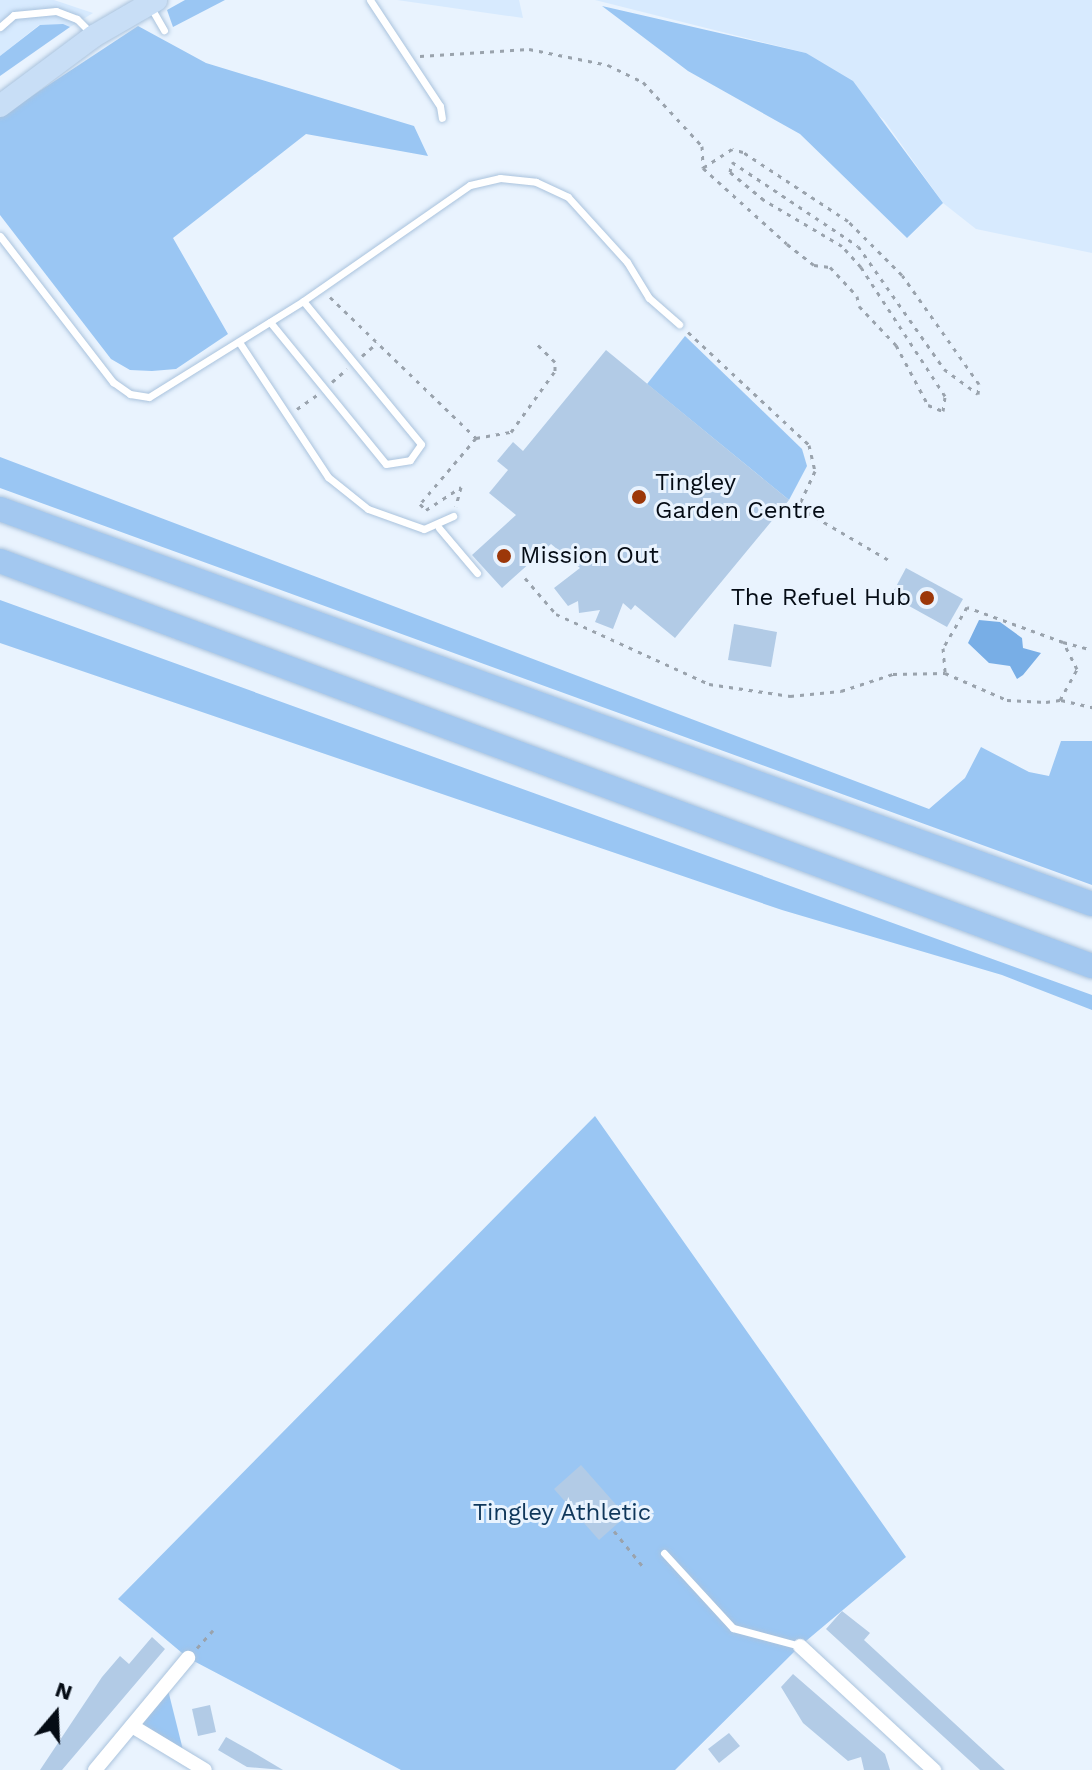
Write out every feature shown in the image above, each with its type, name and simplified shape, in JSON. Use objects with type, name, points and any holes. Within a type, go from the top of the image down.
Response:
[{"type":"highway","points":[[0,509],[1092,904]]},
{"type":"highway","points":[[0,561],[1092,966]]},
{"type":"main road","points":[[0,106],[94,36],[153,2]]},
{"type":"street","points":[[800,1646],[933,1770]]},
{"type":"street","points":[[95,1770],[188,1658]]},
{"type":"street","points":[[132,1726],[205,1770]]},
{"type":"lane","points":[[370,0],[408,57],[442,118]]},
{"type":"lane","points":[[153,2],[164,30]]},
{"type":"lane","points":[[0,27],[14,15],[56,11],[77,19],[94,36]]},
{"type":"lane","points":[[0,236],[113,382],[130,394],[149,397],[322,289],[470,185],[512,180],[568,197],[627,262],[649,298],[679,324]]},
{"type":"lane","points":[[270,322],[386,464],[410,460],[421,444],[303,301]]},
{"type":"lane","points":[[239,342],[328,477],[368,509],[424,529],[439,528],[453,516]]},
{"type":"lane","points":[[439,528],[477,573]]},
{"type":"lane","points":[[664,1553],[733,1628],[800,1646]]},
{"type":"path","points":[[408,57],[529,49],[608,65],[643,82],[702,146],[703,168],[787,244],[814,265],[830,267],[857,296],[859,306],[896,345],[928,405],[943,411],[945,396],[861,267],[842,246],[764,200],[730,172],[732,162],[858,246],[944,369],[978,394],[979,384],[902,275],[848,221],[743,152],[732,149],[703,168]]},
{"type":"path","points":[[322,289],[476,438]]},
{"type":"path","points":[[679,324],[809,445],[815,471],[798,507],[892,562]]},
{"type":"path","points":[[453,516],[461,487],[426,510],[420,504],[476,438],[511,432],[555,371],[535,342]]},
{"type":"path","points":[[525,578],[556,614],[709,684],[790,696],[841,691],[893,674],[945,673],[1007,700],[1060,700],[1092,707]]},
{"type":"path","points":[[945,673],[943,648],[967,607],[1092,650]]},
{"type":"path","points":[[1060,700],[1077,669],[1063,642]]},
{"type":"path","points":[[614,1531],[645,1569]]},
{"type":"path","points":[[188,1658],[213,1630]]},
{"type":"shaded area","points":[[0,0],[54,0],[93,13],[70,27],[39,25],[0,56]]},
{"type":"shaded area","points":[[397,0],[519,0],[523,18]]},
{"type":"shaded area","points":[[595,0],[1092,0],[1092,253],[976,229],[943,203],[884,120],[806,53]]},
{"type":"shaded area","points":[[979,620],[1000,622],[1022,638],[1023,648],[1041,653],[1023,675],[1017,679],[1010,666],[989,663],[968,643]]},
{"type":"green space","points":[[185,0],[225,0],[173,27],[167,10]]},
{"type":"green space","points":[[602,6],[806,53],[853,81],[943,203],[907,238],[800,134],[688,71]]},
{"type":"green space","points":[[63,24],[70,27],[0,76],[0,56],[40,25]]},
{"type":"green space","points":[[138,26],[206,63],[414,126],[428,156],[306,134],[173,238],[228,334],[176,369],[152,371],[130,370],[111,359],[0,215],[0,117]]},
{"type":"green space","points":[[685,336],[802,449],[807,466],[789,500],[647,384]]},
{"type":"green space","points":[[0,457],[929,809],[965,778],[981,747],[1029,772],[1049,776],[1061,741],[1092,741],[1092,885],[0,488]]},
{"type":"green space","points":[[0,600],[1092,995],[1092,1010],[1002,975],[782,910],[0,643]]},
{"type":"green space","name":"Tingley Athletic","points":[[595,1116],[906,1557],[800,1646],[675,1770],[401,1770],[188,1658],[118,1599]]},
{"type":"green space","points":[[167,1686],[185,1758],[132,1726]]},
{"type":"building","name":"Tingley Garden Centre","points":[[606,350],[789,500],[675,638],[635,605],[631,610],[623,603],[613,629],[595,622],[600,610],[579,613],[578,601],[568,606],[554,588],[580,568],[551,544],[502,588],[472,555],[516,515],[489,493],[508,470],[497,461],[513,442],[523,451]]},
{"type":"building","name":"The Refuel Hub","points":[[906,568],[963,599],[947,627],[891,596]]},
{"type":"building","points":[[734,624],[777,632],[771,667],[728,660]]},
{"type":"building","points":[[581,1465],[626,1516],[599,1540],[554,1489]]},
{"type":"building","points":[[842,1611],[870,1633],[864,1640],[1005,1770],[980,1770],[826,1629]]},
{"type":"building","points":[[152,1637],[165,1649],[62,1770],[40,1770],[102,1677],[120,1656],[129,1664]]},
{"type":"building","points":[[793,1674],[885,1754],[890,1770],[864,1770],[861,1757],[848,1761],[803,1723],[781,1687]]},
{"type":"building","points":[[210,1705],[216,1732],[198,1736],[192,1709]]},
{"type":"building","points":[[729,1733],[740,1746],[719,1763],[708,1749]]},
{"type":"building","points":[[226,1737],[283,1770],[247,1767],[218,1750]]},
{"type":"place","name":"Tingley Garden Centre","points":[[639,497]]},
{"type":"place","name":"Mission Out","points":[[504,556]]},
{"type":"place","name":"The Refuel Hub","points":[[927,598]]}]
